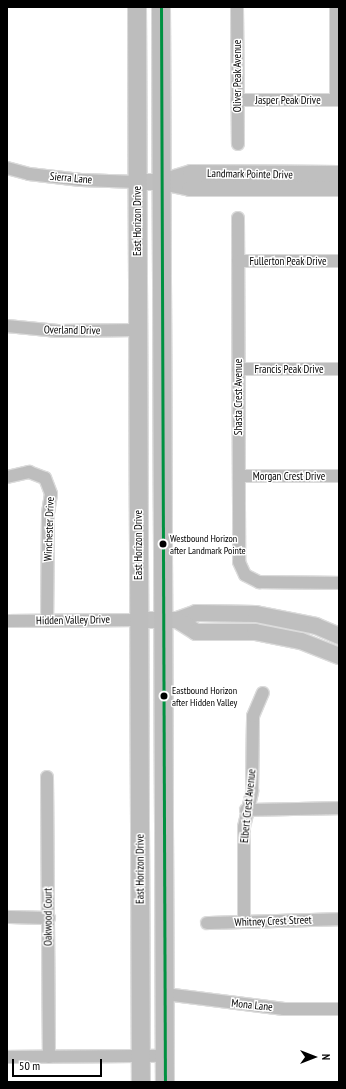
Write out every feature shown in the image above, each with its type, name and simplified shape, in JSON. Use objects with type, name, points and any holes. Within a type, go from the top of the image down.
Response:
[{"type":"main road","name":"East Horizon Drive","points":[[136,7],[140,1082]]},
{"type":"main road","points":[[161,7],[162,182],[170,620],[164,1056],[165,1082]]},
{"type":"main road","points":[[140,891],[145,898],[152,917],[153,978],[158,989],[165,994]]},
{"type":"street","name":"Oliver Peak Avenue","points":[[237,7],[238,144]]},
{"type":"street","points":[[336,7],[338,100]]},
{"type":"street","name":"Jasper Peak Drive","points":[[237,100],[338,100]]},
{"type":"street","name":"Sierra Lane","points":[[7,168],[29,174],[81,180],[137,182]]},
{"type":"street","name":"Landmark Pointe Drive","points":[[162,182],[191,173],[339,174]]},
{"type":"street","name":"Landmark Pointe Drive","points":[[137,182],[162,182],[190,188],[339,188]]},
{"type":"street","name":"Shasta Crest Avenue","points":[[238,218],[239,562],[245,574],[259,582],[339,583]]},
{"type":"street","name":"Fullerton Peak Drive","points":[[238,261],[339,261]]},
{"type":"street","name":"Overland Drive","points":[[7,326],[58,331],[137,330]]},
{"type":"street","name":"Francis Peak Drive","points":[[238,369],[339,369]]},
{"type":"street","name":"Winchester Drive","points":[[7,477],[29,472],[45,478],[51,494],[48,514],[47,621]]},
{"type":"street","name":"Morgan Crest Drive","points":[[239,476],[339,476]]},
{"type":"street","points":[[139,620],[170,620],[196,613],[256,614],[316,626],[339,636]]},
{"type":"street","name":"Hidden Valley Drive","points":[[7,621],[139,620]]},
{"type":"street","points":[[170,620],[196,632],[255,632],[301,642],[339,656]]},
{"type":"street","name":"Elbert Crest Avenue","points":[[244,922],[246,810],[252,791],[253,716],[263,693]]},
{"type":"street","name":"Oakwood Court","points":[[47,778],[49,1058]]},
{"type":"street","points":[[246,810],[339,808]]},
{"type":"street","points":[[7,917],[49,918]]},
{"type":"street","name":"Whitney Crest Street","points":[[207,923],[244,922],[261,919],[339,919]]},
{"type":"street","name":"Mona Lane","points":[[165,994],[284,1009],[339,1009]]},
{"type":"street","points":[[7,1057],[49,1058],[164,1056]]},
{"type":"transit line","points":[[161,7],[165,1082]]},
{"type":"place","name":"Westbound Horizon after Landmark Pointe","points":[[163,544]]},
{"type":"place","name":"Eastbound Horizon after Hidden Valley","points":[[164,696]]}]
